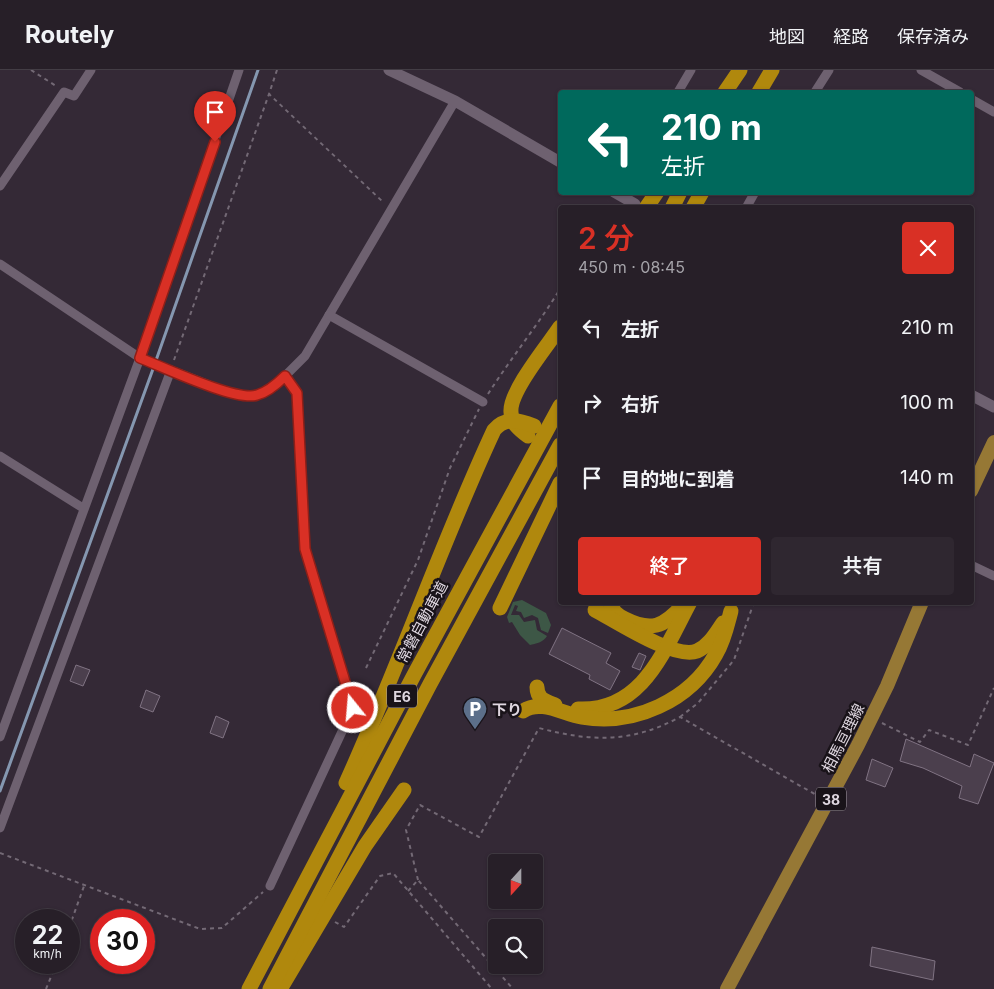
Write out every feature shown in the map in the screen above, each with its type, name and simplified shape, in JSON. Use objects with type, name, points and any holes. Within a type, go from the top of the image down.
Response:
[{"type":"highway","points":[[726,90],[740,70]]},
{"type":"highway","points":[[739,90],[751,70]]},
{"type":"highway","points":[[760,90],[772,70]]},
{"type":"highway","points":[[641,205],[653,195]]},
{"type":"highway","points":[[531,431],[521,432],[513,420],[510,412],[514,396],[558,330]]},
{"type":"highway","name":"常磐自動車道","points":[[249,989],[414,675],[558,410]]},
{"type":"highway","points":[[277,934],[384,695],[469,484],[494,430],[498,425],[513,420]]},
{"type":"highway","name":"E6","points":[[270,989],[430,684],[558,449]]},
{"type":"highway","points":[[500,608],[558,487]]},
{"type":"highway","points":[[611,605],[619,616],[635,624],[648,627],[665,622],[682,605]]},
{"type":"highway","points":[[537,687],[537,694],[540,698],[563,707],[589,710],[627,697],[640,687],[649,676],[688,605]]},
{"type":"highway","points":[[594,610],[666,648],[683,653],[700,650],[713,637],[733,607]]},
{"type":"highway","points":[[524,711],[530,706],[538,706],[581,717],[601,719],[642,713],[660,706],[677,697],[707,668],[725,635],[733,607]]},
{"type":"highway","points":[[281,989],[365,846],[404,790]]},
{"type":"main road","points":[[974,485],[994,442]]},
{"type":"main road","name":"相馬亘理線","points":[[727,989],[829,802],[871,718],[921,605]]},
{"type":"street","points":[[0,186],[64,92],[74,96],[91,70]]},
{"type":"street","points":[[0,737],[140,358],[239,70]]},
{"type":"street","points":[[389,70],[455,102],[558,161]]},
{"type":"street","points":[[679,90],[691,70]]},
{"type":"street","points":[[816,90],[829,70]]},
{"type":"street","points":[[921,70],[956,90]]},
{"type":"street","points":[[974,101],[994,112]]},
{"type":"street","points":[[0,264],[140,358],[232,394],[255,396],[274,387],[305,356],[455,102]]},
{"type":"street","points":[[620,195],[638,205]]},
{"type":"street","points":[[330,316],[483,402]]},
{"type":"street","points":[[0,828],[171,370]]},
{"type":"street","points":[[270,886],[353,708],[305,549],[297,393],[285,376]]},
{"type":"street","points":[[974,396],[994,407]]},
{"type":"street","points":[[0,456],[83,508]]},
{"type":"street","points":[[974,566],[994,576]]},
{"type":"path","points":[[32,70],[64,92]]},
{"type":"path","points":[[171,370],[278,70]]},
{"type":"path","points":[[269,94],[392,210]]},
{"type":"path","points":[[366,668],[418,560],[450,468],[483,402],[511,358],[532,332],[558,292]]},
{"type":"path","points":[[871,718],[920,742],[929,730],[968,744],[994,688]]},
{"type":"path","points":[[512,989],[418,880],[406,830],[420,805],[479,837],[539,728],[576,737],[616,738],[653,730],[680,717],[829,802]]},
{"type":"path","points":[[0,853],[200,929],[222,928],[270,886]]},
{"type":"path","points":[[332,920],[344,927],[380,876],[393,874],[492,989]]},
{"type":"path","points":[[408,892],[418,880]]},
{"type":"path","points":[[76,909],[84,885]]},
{"type":"path","points":[[46,989],[52,974]]},
{"type":"green space","points":[[522,600],[546,613],[551,625],[548,633],[541,630],[538,618],[532,615],[524,618],[521,612],[516,611],[518,606],[515,605],[511,615],[519,615],[524,622],[535,620],[537,630],[547,636],[544,640],[530,645],[520,635],[512,622],[509,623],[507,617],[513,602]]},
{"type":"building","points":[[562,628],[611,653],[606,663],[620,671],[610,690],[589,679],[590,675],[549,654]]},
{"type":"building","points":[[639,653],[646,656],[640,670],[632,667]]},
{"type":"building","points":[[76,665],[90,670],[83,686],[70,681]]},
{"type":"building","points":[[146,690],[160,696],[153,712],[140,707]]},
{"type":"building","points":[[216,716],[229,722],[223,738],[210,733]]},
{"type":"building","points":[[906,739],[970,767],[974,754],[994,763],[978,804],[959,798],[962,786],[923,768],[900,761]]},
{"type":"building","points":[[872,759],[893,768],[885,787],[866,780]]},
{"type":"building","points":[[872,947],[935,961],[933,980],[870,966]]},
{"type":"waterway","points":[[0,791],[153,369],[258,70]]},
{"type":"place","name":"下り","points":[[475,730]]},
{"type":"route","points":[[215,142],[140,358],[232,394],[255,396],[274,387],[285,376],[297,393],[305,549],[353,708]]}]
